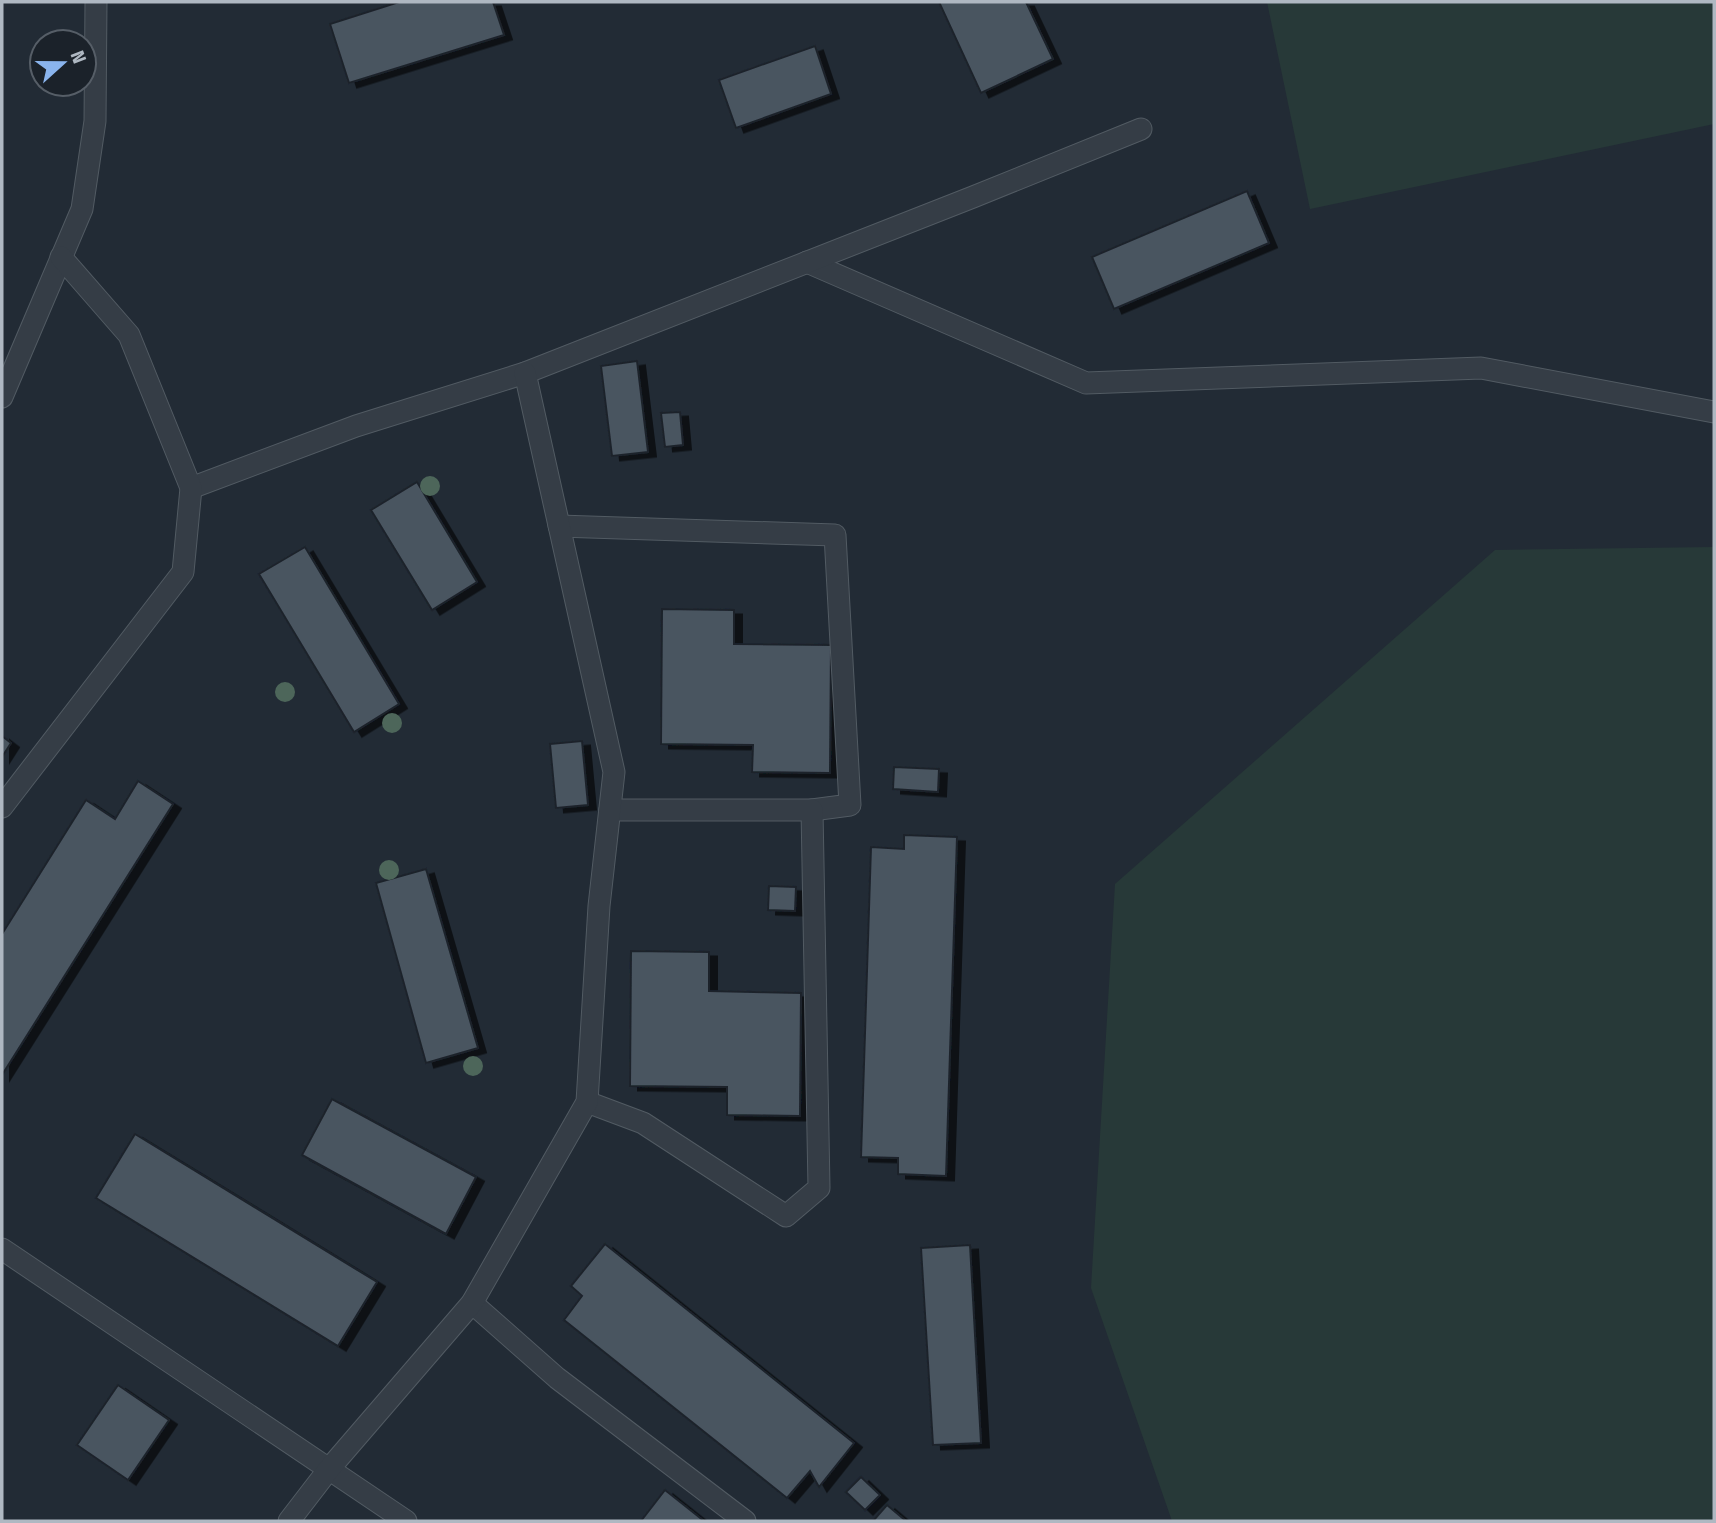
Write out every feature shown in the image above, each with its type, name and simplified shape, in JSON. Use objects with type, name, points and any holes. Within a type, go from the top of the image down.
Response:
[{"type":"lane","points":[[2,397],[82,209],[95,121],[96,2]]},
{"type":"lane","points":[[191,488],[356,426],[525,373],[1141,129]]},
{"type":"lane","points":[[2,807],[183,572],[191,488],[130,335],[61,257]]},
{"type":"lane","points":[[807,262],[1086,383],[1481,368],[1714,412]]},
{"type":"lane","points":[[289,1521],[329,1469],[472,1303],[587,1102],[599,906],[614,772],[525,373]]},
{"type":"lane","points":[[559,526],[835,535],[850,805],[812,810],[610,810]]},
{"type":"lane","points":[[587,1102],[643,1124],[786,1216],[820,1188],[812,810]]},
{"type":"lane","points":[[2,1249],[406,1521]]},
{"type":"lane","points":[[472,1303],[557,1378],[745,1521]]},
{"type":"shaded area","points":[[1267,2],[1714,2],[1714,124],[1310,209]]},
{"type":"shaded area","points":[[1714,547],[1714,1521],[1172,1521],[1091,1288],[1115,884],[1495,550]]},
{"type":"building","points":[[399,2],[493,2],[504,35],[349,83],[330,24]]},
{"type":"building","points":[[939,2],[1026,2],[1053,59],[981,93]]},
{"type":"building","points":[[815,46],[831,94],[736,128],[719,80]]},
{"type":"building","points":[[1247,191],[1269,243],[1114,309],[1092,257]]},
{"type":"building","points":[[637,361],[648,452],[612,456],[601,366]]},
{"type":"building","points":[[680,412],[683,445],[665,447],[661,413]]},
{"type":"building","points":[[417,482],[477,582],[432,610],[371,510]]},
{"type":"building","points":[[305,547],[399,704],[354,732],[259,574]]},
{"type":"building","points":[[662,609],[734,610],[734,644],[831,645],[830,773],[752,772],[753,745],[661,744]]},
{"type":"building","points":[[2,736],[11,743],[2,757]]},
{"type":"building","points":[[582,741],[588,805],[556,808],[550,744]]},
{"type":"building","points":[[894,767],[939,769],[938,792],[893,789]]},
{"type":"building","points":[[138,781],[173,804],[2,1075],[2,934],[86,800],[115,819]]},
{"type":"building","points":[[904,835],[957,837],[946,1176],[898,1174],[898,1158],[861,1157],[871,847],[904,849]]},
{"type":"building","points":[[426,869],[478,1048],[426,1063],[376,883]]},
{"type":"building","points":[[769,886],[796,887],[795,911],[768,910]]},
{"type":"building","points":[[631,951],[709,952],[709,991],[801,993],[800,1116],[727,1115],[727,1087],[630,1086]]},
{"type":"building","points":[[332,1099],[476,1177],[446,1234],[302,1155]]},
{"type":"building","points":[[135,1134],[377,1282],[338,1346],[96,1198]]},
{"type":"building","points":[[605,1244],[854,1443],[819,1487],[810,1471],[787,1498],[564,1320],[582,1296],[571,1286]]},
{"type":"building","points":[[970,1245],[981,1443],[933,1445],[921,1248]]},
{"type":"building","points":[[118,1385],[169,1420],[128,1480],[77,1445]]},
{"type":"building","points":[[861,1477],[880,1495],[865,1510],[846,1492]]},
{"type":"building","points":[[665,1490],[704,1521],[641,1521]]},
{"type":"building","points":[[887,1505],[906,1521],[873,1521]]}]
